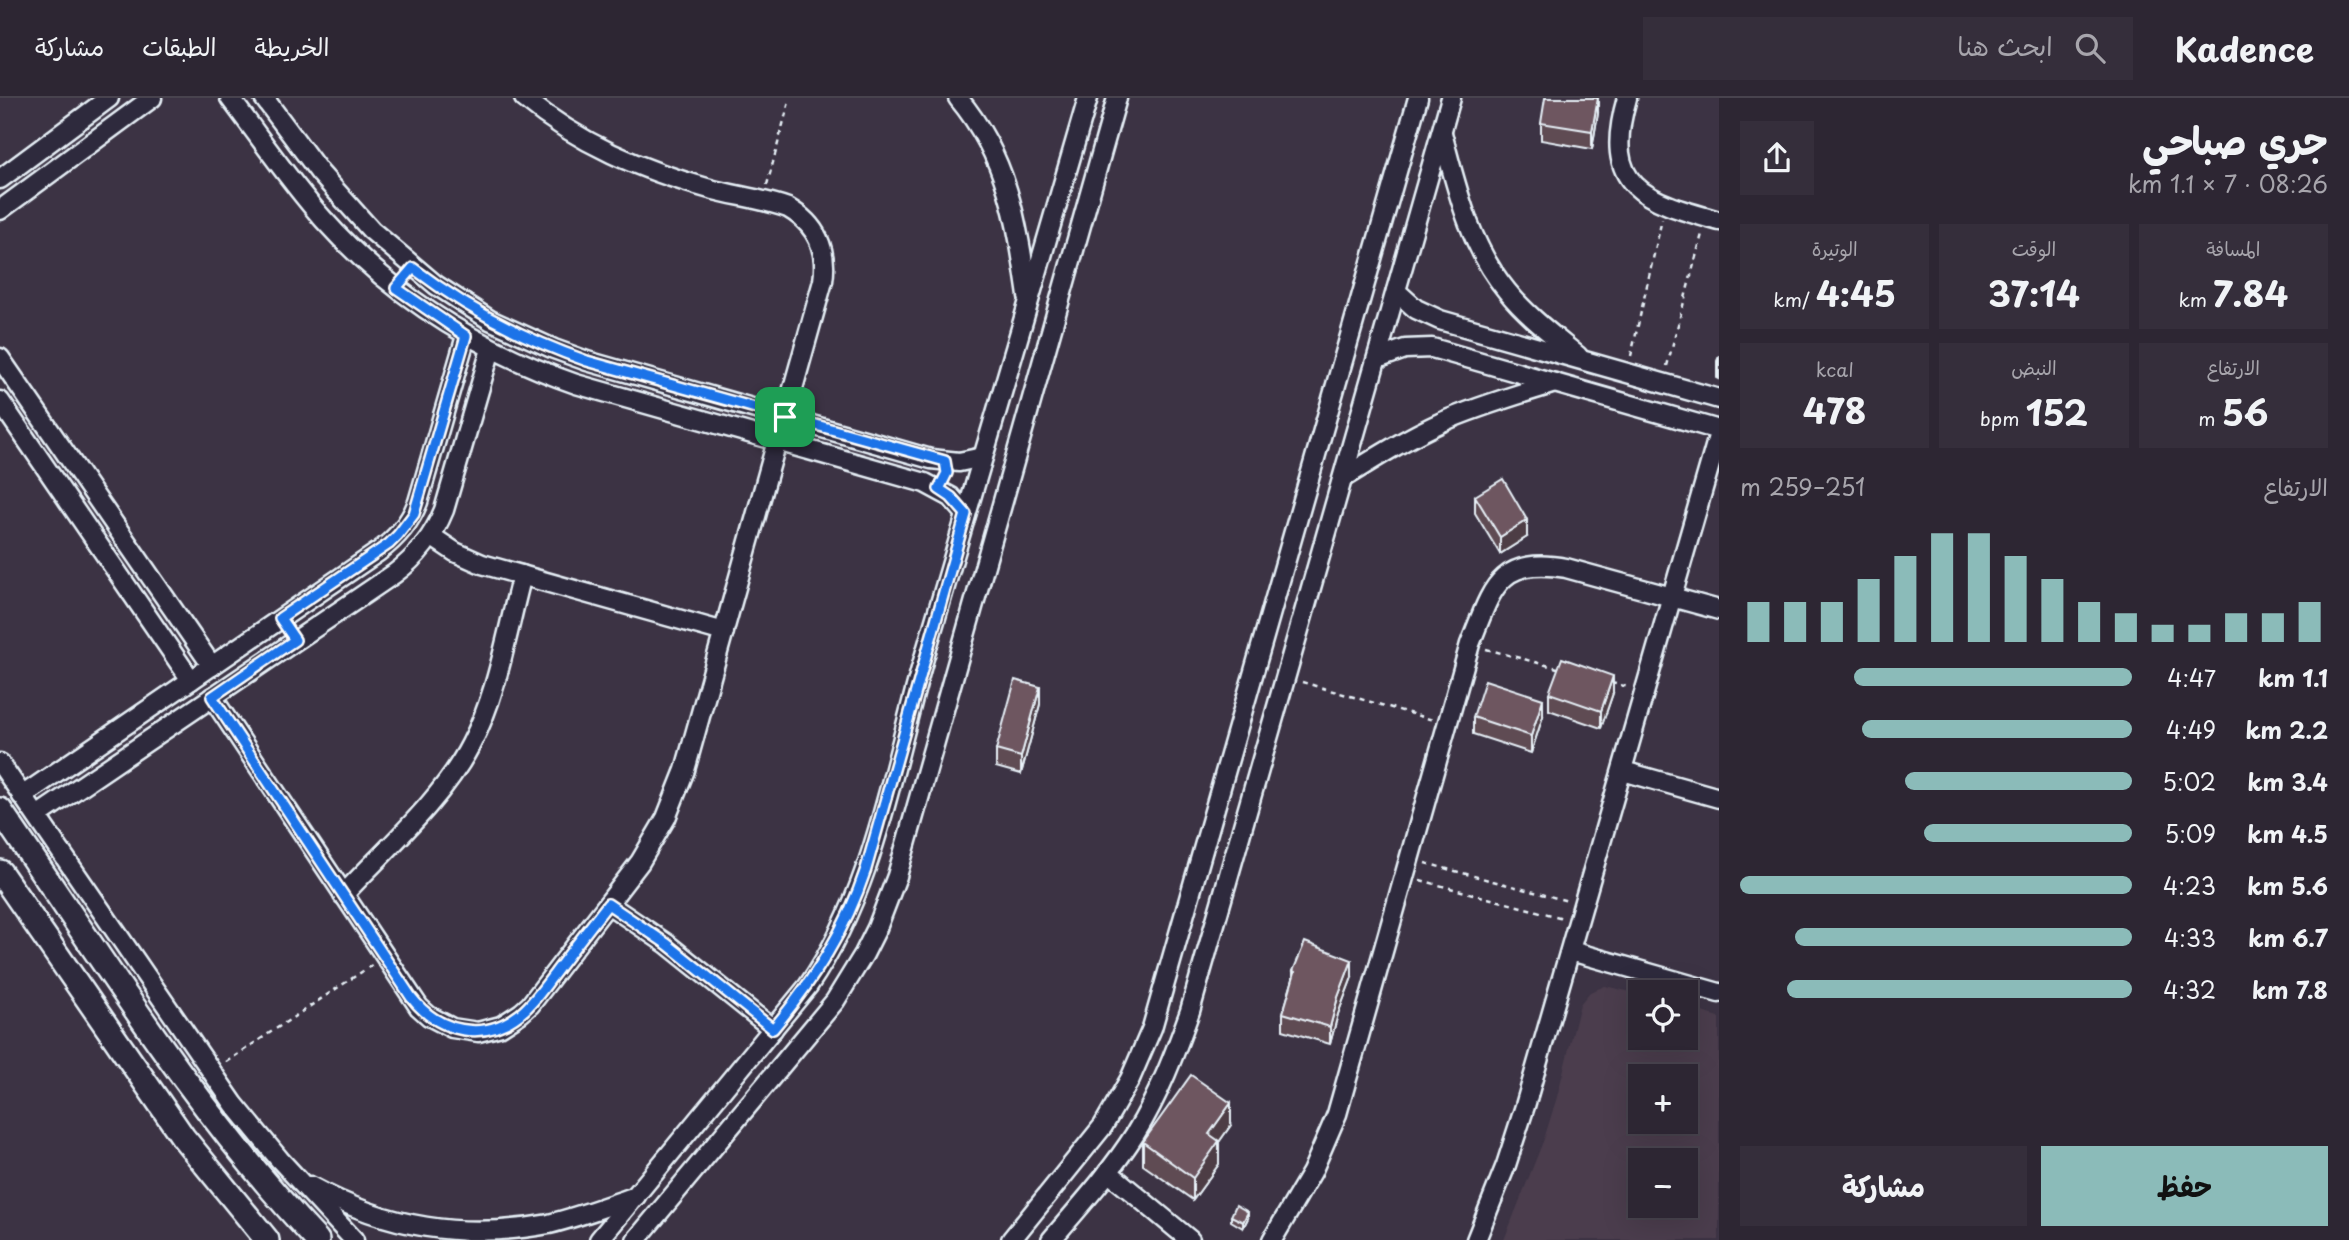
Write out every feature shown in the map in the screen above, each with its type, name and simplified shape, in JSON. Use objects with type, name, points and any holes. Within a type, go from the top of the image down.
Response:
[{"type":"main road","points":[[0,810],[189,1085],[261,1177],[317,1240]]},
{"type":"main road","points":[[0,872],[183,1138],[267,1240]]},
{"type":"street","points":[[0,179],[109,98]]},
{"type":"street","points":[[0,210],[152,98]]},
{"type":"street","points":[[230,98],[324,220],[351,249],[396,288],[466,336],[541,372],[576,384],[925,483],[951,497],[966,514]]},
{"type":"street","points":[[264,98],[344,202],[371,230],[413,268],[490,320],[587,361],[785,417],[945,461],[959,462],[983,457]]},
{"type":"street","points":[[524,98],[566,130],[618,158],[678,180],[788,208],[806,220],[819,238],[824,259],[823,281],[785,417]]},
{"type":"street","points":[[958,98],[989,143],[1009,189],[1029,300]]},
{"type":"street","points":[[636,1240],[835,1001],[864,954],[882,916],[897,876],[1117,98]]},
{"type":"street","points":[[1011,1240],[1103,1126],[1142,1054],[1160,1002],[1418,98]]},
{"type":"street","points":[[1051,1240],[1108,1172],[1135,1134],[1151,1105],[1190,1011],[1451,98]]},
{"type":"street","points":[[1627,98],[1620,123],[1622,160],[1632,181],[1649,198],[1665,206],[1713,219]]},
{"type":"street","points":[[599,1240],[773,1029],[823,964],[858,894],[1087,99]]},
{"type":"street","points":[[73,125],[87,146]]},
{"type":"street","points":[[1441,132],[1465,218],[1483,256],[1521,307],[1583,361]]},
{"type":"street","points":[[396,288],[413,268]]},
{"type":"street","points":[[1396,291],[1416,309],[1433,318],[1719,399]]},
{"type":"street","points":[[1423,348],[1425,331],[1433,318]]},
{"type":"street","points":[[23,796],[389,544],[407,525],[418,502],[466,336]]},
{"type":"street","points":[[1377,359],[1396,351],[1423,348],[1555,383],[1719,432],[1572,950],[1506,1165],[1476,1240]]},
{"type":"street","points":[[37,817],[406,565],[431,536],[444,510],[491,349]]},
{"type":"street","points":[[1,361],[212,666]]},
{"type":"street","points":[[1343,478],[1441,423],[1555,383]]},
{"type":"street","points":[[0,401],[191,680]]},
{"type":"street","points":[[212,697],[411,997],[429,1016],[452,1028],[478,1032],[489,1030],[511,1020],[530,1005],[654,840],[676,794],[777,441]]},
{"type":"street","points":[[939,489],[947,473],[945,461]]},
{"type":"street","points":[[431,536],[468,559],[724,632]]},
{"type":"street","points":[[1272,1240],[1312,1172],[1337,1114],[1470,644],[1494,587],[1506,575],[1521,567],[1548,565],[1719,610]]},
{"type":"street","points":[[343,895],[437,794],[470,746],[486,709],[522,575]]},
{"type":"street","points":[[280,618],[295,640]]},
{"type":"street","points":[[920,673],[951,681]]},
{"type":"street","points":[[1233,741],[1265,749]]},
{"type":"street","points":[[0,763],[234,1104],[297,1179],[354,1240]]},
{"type":"street","points":[[1623,771],[1719,799]]},
{"type":"street","points":[[608,904],[667,944],[773,1029]]},
{"type":"street","points":[[1572,950],[1719,993]]},
{"type":"street","points":[[1108,1172],[1190,1240]]},
{"type":"street","points":[[297,1179],[366,1212],[421,1229],[447,1233],[473,1234],[525,1229],[574,1217],[636,1196]]},
{"type":"path","points":[[763,201],[790,98]]},
{"type":"path","points":[[1627,373],[1665,206]]},
{"type":"path","points":[[1663,383],[1713,219]]},
{"type":"path","points":[[1470,644],[1564,670]]},
{"type":"path","points":[[1286,678],[1447,724]]},
{"type":"path","points":[[1605,681],[1645,692]]},
{"type":"path","points":[[1408,868],[1582,914]]},
{"type":"path","points":[[1408,868],[1582,914]]},
{"type":"path","points":[[211,1072],[384,957]]},
{"type":"shaded area","points":[[1605,986],[1628,991],[1628,1050],[1698,1050],[1698,1011],[1719,1017],[1719,1240],[1504,1240],[1544,1139],[1580,1004],[1590,992]]},
{"type":"building","points":[[1545,98],[1598,98],[1592,131],[1541,123]]},
{"type":"building","points":[[1503,479],[1527,520],[1500,537],[1475,496]]},
{"type":"building","points":[[1562,658],[1613,676],[1601,711],[1549,693]]},
{"type":"building","points":[[1015,680],[1040,687],[1021,757],[996,750]]},
{"type":"building","points":[[1485,680],[1543,699],[1531,736],[1473,717]]},
{"type":"building","points":[[1305,942],[1352,960],[1330,1027],[1283,1013],[1295,972],[1293,971]]},
{"type":"building","points":[[1191,1075],[1231,1103],[1209,1134],[1219,1141],[1193,1178],[1143,1142]]},
{"type":"building","points":[[1236,1205],[1248,1212],[1243,1222],[1231,1216]]},
{"type":"route","points":[[413,268],[490,320],[554,349],[587,361],[785,417],[945,461],[946,479],[939,489],[960,505],[966,514],[866,869],[858,894],[836,942],[808,986],[773,1029],[667,944],[608,904],[521,1013],[501,1026],[478,1032],[440,1023],[429,1016],[411,997],[212,697],[295,640],[280,618],[389,544],[414,514],[466,336],[396,288],[413,268]]}]
